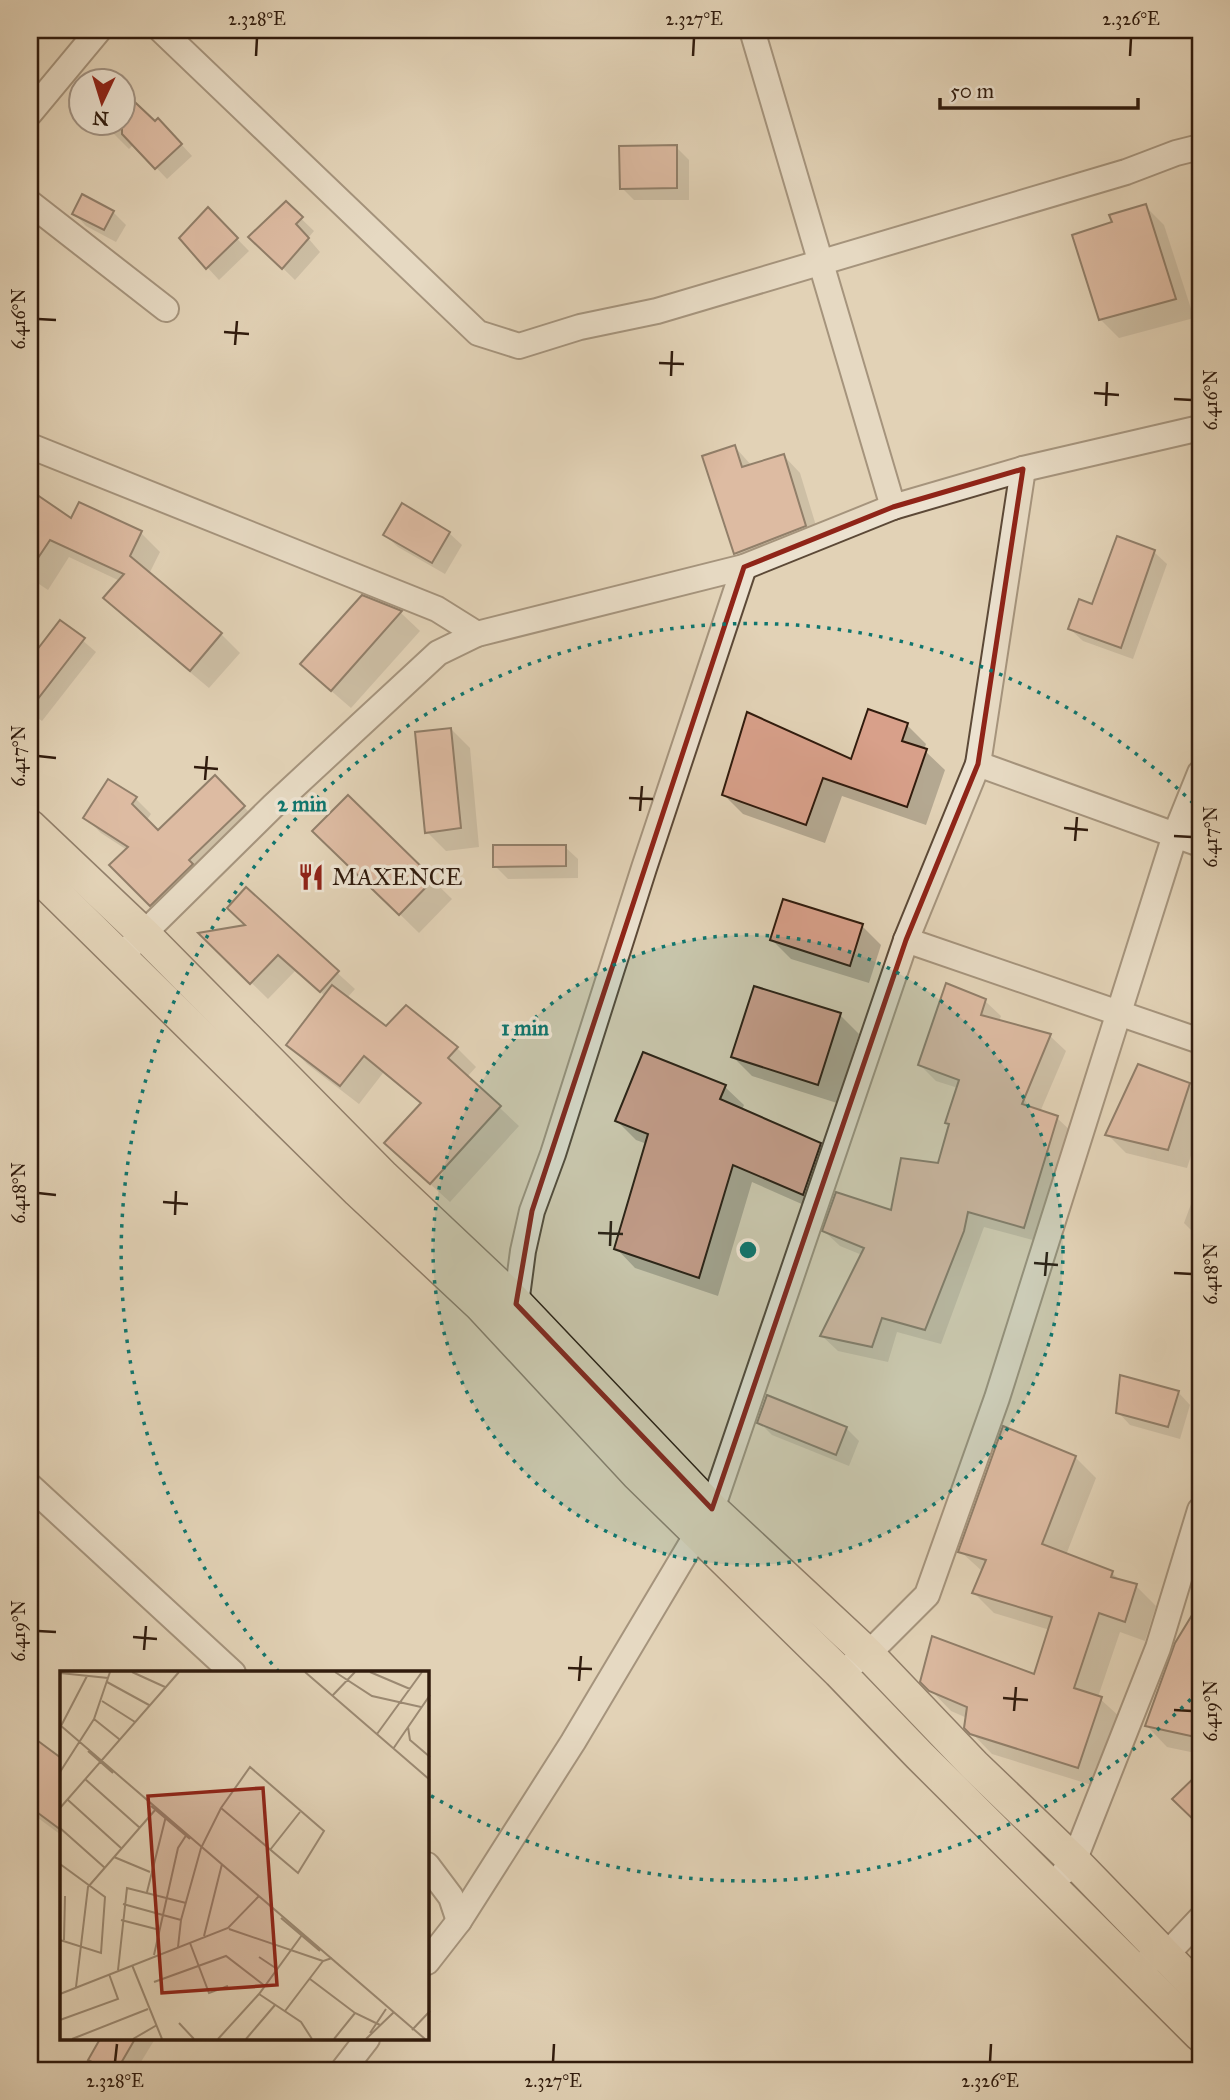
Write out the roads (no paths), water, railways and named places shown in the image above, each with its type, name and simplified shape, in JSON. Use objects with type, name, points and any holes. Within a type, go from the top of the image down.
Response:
[{"type":"main road","points":[[30,826],[145,934],[384,1177],[506,1313],[705,1522],[839,1672],[1200,2035]]},
{"type":"main road","points":[[30,867],[358,1191],[506,1313]]},
{"type":"main road","points":[[705,1522],[868,1654],[974,1765],[1073,1861],[1200,1991]]},
{"type":"street","points":[[30,113],[99,30]]},
{"type":"street","points":[[161,30],[478,333],[519,346],[580,327],[657,311],[821,264],[1126,172],[1200,146]]},
{"type":"street","points":[[752,30],[893,507]]},
{"type":"street","points":[[30,204],[166,309]]},
{"type":"street","points":[[119,956],[145,934],[274,805],[438,653],[477,634],[744,567],[893,507],[1024,469],[1200,428]]},
{"type":"street","points":[[30,446],[437,609],[477,634]]},
{"type":"street","points":[[429,1959],[459,1921],[573,1742],[705,1522],[906,940],[978,764],[1024,469]]},
{"type":"street","points":[[506,1313],[532,1211],[553,1154],[744,567]]},
{"type":"street","points":[[978,764],[1200,844]]},
{"type":"street","points":[[839,1672],[868,1654],[927,1595],[998,1398],[1175,835],[1200,773]]},
{"type":"street","points":[[906,940],[1200,1041]]},
{"type":"street","points":[[30,1486],[231,1671]]},
{"type":"street","points":[[1051,1887],[1073,1861],[1157,1648],[1200,1510]]},
{"type":"street","points":[[429,1868],[451,1897],[459,1921]]},
{"type":"street","points":[[1131,1967],[1166,1955],[1200,1919]]},
{"type":"street","points":[[343,2070],[366,2040]]},
{"type":"place","name":"MAXENCE","points":[[311,877]]}]
